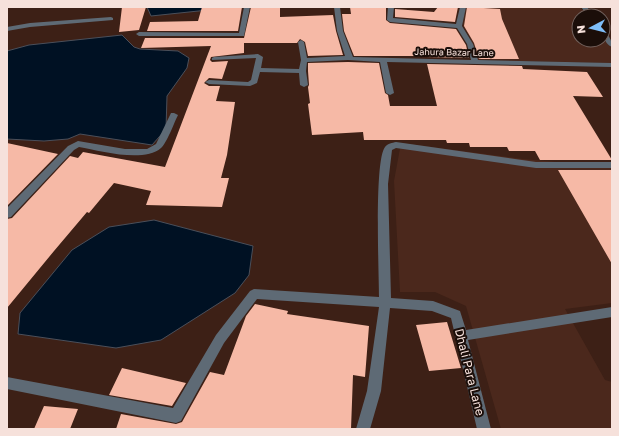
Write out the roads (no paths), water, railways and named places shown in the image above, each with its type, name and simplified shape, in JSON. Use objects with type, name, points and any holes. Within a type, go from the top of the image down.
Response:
[{"type":"street","points":[[139,34],[242,35],[247,7]]},
{"type":"street","points":[[337,7],[340,31],[350,58]]},
{"type":"street","points":[[391,7],[390,20],[459,26]]},
{"type":"street","points":[[463,7],[459,26],[470,44],[475,61]]},
{"type":"street","points":[[7,29],[30,25],[111,19]]},
{"type":"street","points":[[301,42],[304,60],[302,70],[304,85]]},
{"type":"street","points":[[209,82],[250,84],[254,81],[260,57],[214,59]]},
{"type":"street","name":"Jahura Bazar Lane","points":[[304,60],[350,58],[612,65]]},
{"type":"street","points":[[383,59],[390,93]]},
{"type":"street","points":[[257,70],[302,70]]},
{"type":"street","points":[[7,214],[71,148],[78,144],[125,152],[149,152],[159,146],[174,116]]},
{"type":"street","points":[[363,429],[374,392],[385,303],[383,184],[388,149],[391,146],[396,145],[536,165],[612,165]]},
{"type":"street","points":[[7,383],[176,416],[220,339],[254,294],[385,303]]},
{"type":"street","name":"Dhali Para Lane","points":[[385,303],[433,306],[456,315],[484,429]]},
{"type":"street","points":[[461,336],[612,312]]},
{"type":"water","points":[[147,7],[211,7],[208,10],[151,16]]},
{"type":"water","points":[[122,35],[134,47],[140,49],[178,51],[189,58],[187,68],[167,96],[166,129],[152,145],[80,134],[68,139],[44,141],[7,139],[7,51],[29,45]]},
{"type":"water","points":[[154,220],[253,246],[249,275],[235,293],[161,340],[116,348],[18,334],[20,313],[72,250],[109,227]]}]
